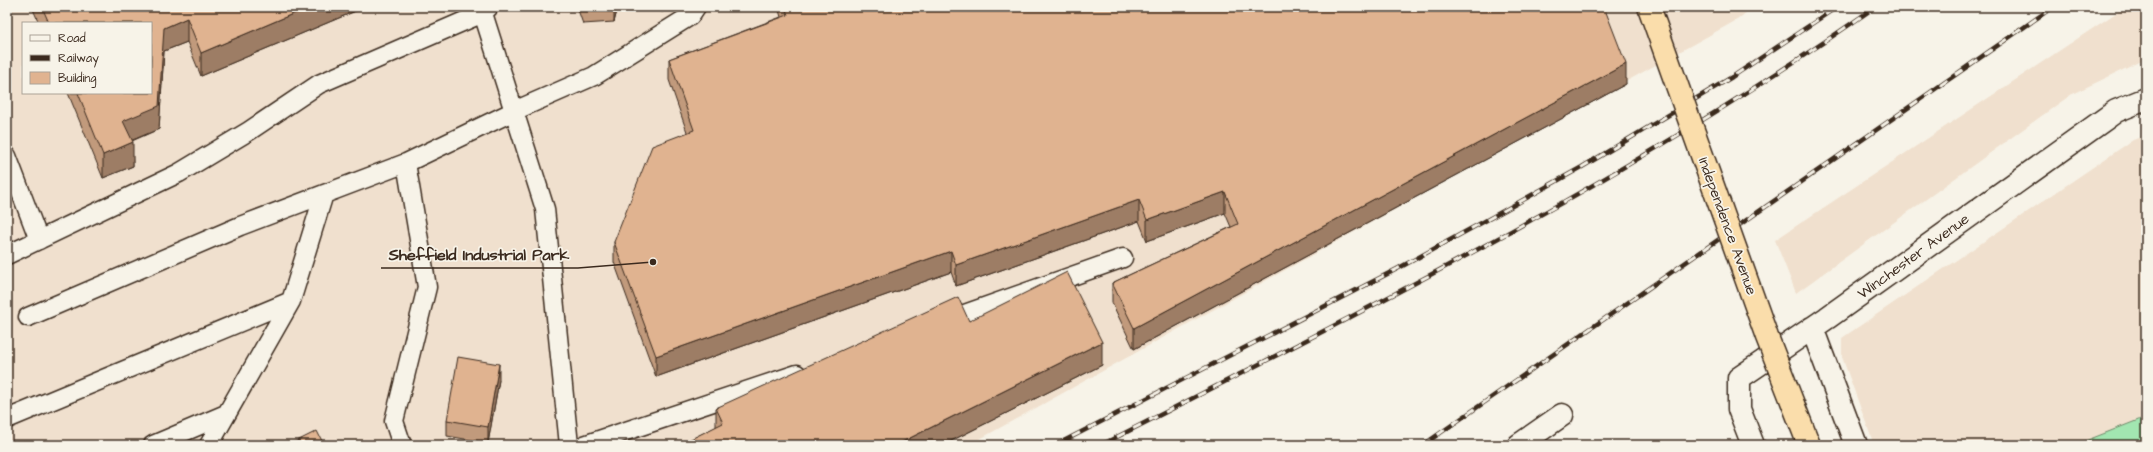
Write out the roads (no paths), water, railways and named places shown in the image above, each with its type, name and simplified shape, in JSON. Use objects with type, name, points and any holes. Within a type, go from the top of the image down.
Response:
[{"type":"main road","name":"Independence Avenue","points":[[1649,7],[1767,337],[1809,445]]},
{"type":"street","name":"Winchester Avenue","points":[[1753,445],[1739,408],[1739,378],[1812,328],[2116,111],[2146,99]]},
{"type":"street","points":[[1812,328],[1856,445]]},
{"type":"street","points":[[1519,445],[1562,415]]},
{"type":"lane","points":[[28,317],[240,226],[406,163],[514,111],[594,76],[690,16],[696,7]]},
{"type":"lane","points":[[7,255],[179,174],[319,84],[484,9],[545,209],[568,445]]},
{"type":"lane","points":[[7,156],[39,240]]},
{"type":"lane","points":[[402,445],[394,421],[427,287],[406,163]]},
{"type":"lane","points":[[210,445],[291,300],[324,194]]},
{"type":"lane","points":[[928,328],[1123,258]]},
{"type":"lane","points":[[7,419],[291,300]]},
{"type":"lane","points":[[584,445],[815,368]]},
{"type":"lane","points":[[153,445],[226,414]]},
{"type":"railway","points":[[1056,445],[1397,269],[1582,167],[1732,77],[1837,7]]},
{"type":"railway","points":[[1101,445],[1299,344],[1496,240],[1689,129],[1783,69],[1875,7]]},
{"type":"railway","points":[[1423,445],[2053,7]]},
{"type":"place","name":"Sheffield Industrial Park","points":[[653,262]]}]
